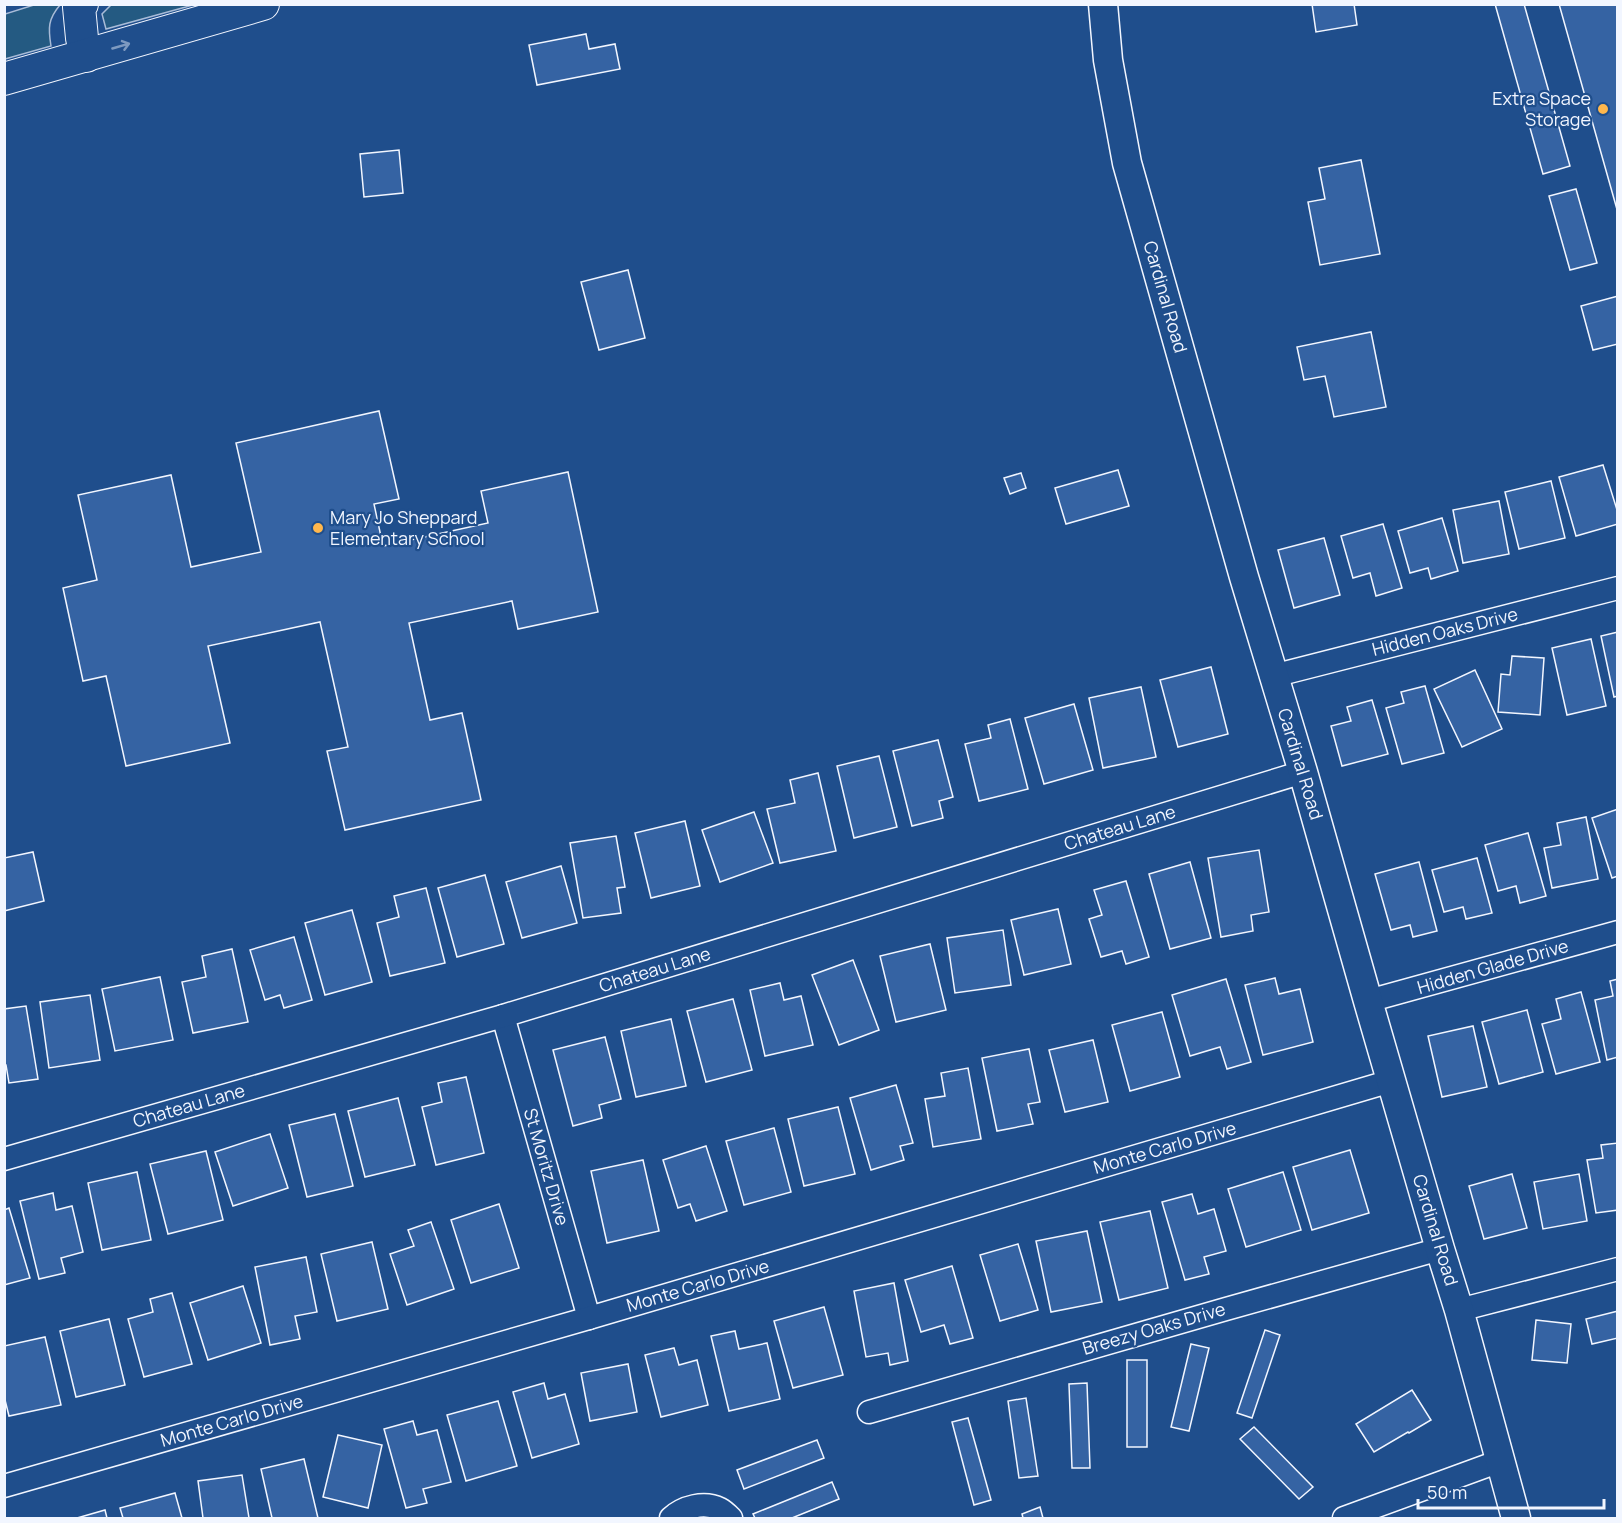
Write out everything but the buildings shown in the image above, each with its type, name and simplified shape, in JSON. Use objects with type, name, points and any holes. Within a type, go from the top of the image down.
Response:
[{"type":"main road","points":[[82,4],[80,7],[82,38],[86,56]]},
{"type":"main road","points":[[4,79],[262,4]]},
{"type":"street","name":"Cardinal Road","points":[[1103,4],[1108,60],[1127,163],[1244,577],[1459,1310],[1516,1518]]},
{"type":"street","name":"Hidden Oaks Drive","points":[[1273,676],[1617,588]]},
{"type":"street","name":"Chateau Lane","points":[[4,1159],[503,1016],[1303,772]]},
{"type":"street","name":"Hidden Glade Drive","points":[[1368,1001],[1617,932]]},
{"type":"street","name":"St Moritz Drive","points":[[503,1016],[589,1318]]},
{"type":"street","name":"Monte Carlo Drive","points":[[4,1486],[589,1318],[1391,1081]]},
{"type":"street","name":"Breezy Oaks Drive","points":[[869,1412],[1440,1249]]},
{"type":"street","points":[[1459,1310],[1617,1269]]},
{"type":"street","points":[[1344,1518],[1500,1461]]},
{"type":"street","points":[[671,1518],[678,1512],[702,1504],[720,1509],[731,1518]]},
{"type":"shaded area","points":[[37,4],[60,5],[50,24],[51,46],[5,59],[5,14]]},
{"type":"shaded area","points":[[111,5],[193,5],[106,29],[102,14]]},
{"type":"place","name":"Extra Space Storage","points":[[1603,109]]},
{"type":"place","name":"Mary Jo Sheppard Elementary School","points":[[318,528]]}]
